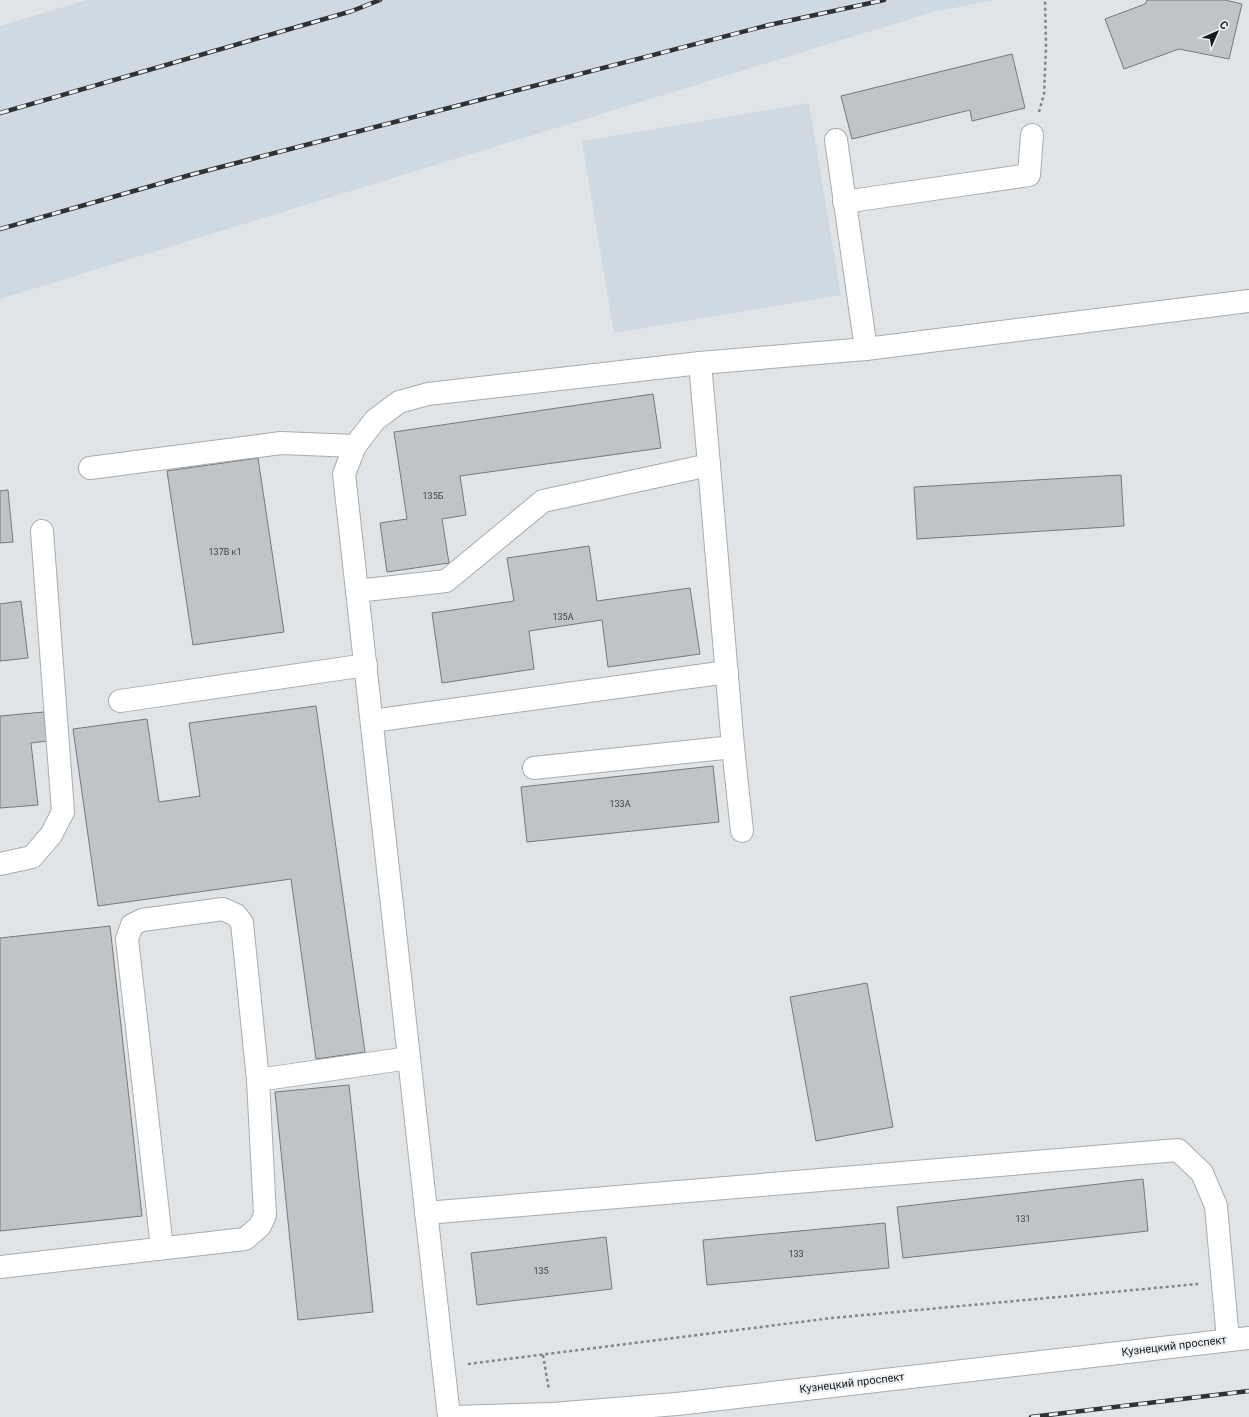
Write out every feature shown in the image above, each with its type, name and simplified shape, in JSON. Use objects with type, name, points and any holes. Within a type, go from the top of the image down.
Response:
[{"type":"street","points":[[844,202],[1029,175],[1032,135]]},
{"type":"street","points":[[836,140],[866,349]]},
{"type":"street","points":[[449,1417],[344,474],[355,446],[375,420],[399,402],[428,394],[700,363],[866,349],[1249,301]]},
{"type":"street","points":[[700,363],[742,831]]},
{"type":"street","points":[[90,468],[281,443],[355,446]]},
{"type":"street","points":[[358,591],[446,582],[542,501],[709,465]]},
{"type":"street","points":[[0,864],[32,857],[51,835],[63,812],[42,531]]},
{"type":"street","points":[[120,701],[366,665]]},
{"type":"street","points":[[372,721],[727,672]]},
{"type":"street","points":[[534,768],[734,747]]},
{"type":"street","points":[[0,1267],[245,1239],[260,1226],[265,1215],[258,1080],[242,923],[236,915],[223,909],[142,920],[132,925],[127,939],[162,1248]]},
{"type":"street","points":[[258,1080],[409,1058]]},
{"type":"street","points":[[426,1213],[1178,1150],[1202,1173],[1216,1206],[1228,1340]]},
{"type":"street","name":"Кузнецкий проспект","points":[[454,1417],[677,1410],[1249,1338]]},
{"type":"path","points":[[1044,0],[1046,47],[1044,94]]},
{"type":"path","points":[[444,1367],[832,1318],[1223,1281]]},
{"type":"path","points":[[543,1355],[553,1414]]},
{"type":"shaded area","points":[[87,0],[995,0],[933,12],[0,299],[0,26]]},
{"type":"shaded area","points":[[809,103],[841,295],[614,333],[582,141]]},
{"type":"building","points":[[1147,0],[1225,0],[1242,4],[1229,59],[1179,49],[1124,69],[1105,19],[1145,4]]},
{"type":"building","points":[[1012,54],[1025,108],[972,121],[970,110],[852,139],[841,96]]},
{"type":"building","points":[[653,394],[661,448],[460,476],[466,515],[442,519],[449,563],[387,572],[380,523],[407,519],[394,432]]},
{"type":"building","points":[[258,458],[284,632],[193,645],[167,471]]},
{"type":"building","points":[[1121,475],[1124,526],[917,539],[914,487]]},
{"type":"building","points":[[8,490],[13,542],[0,543],[0,491]]},
{"type":"building","points":[[589,546],[597,601],[690,588],[700,654],[608,667],[602,620],[529,631],[534,669],[442,683],[432,613],[514,601],[507,558]]},
{"type":"building","points":[[21,601],[28,658],[0,661],[0,604]]},
{"type":"building","points":[[316,706],[365,1052],[316,1059],[291,879],[98,906],[73,729],[147,719],[159,802],[200,796],[189,723]]},
{"type":"building","points":[[44,712],[47,741],[31,743],[38,805],[0,808],[0,716]]},
{"type":"building","points":[[713,766],[719,822],[527,842],[521,787]]},
{"type":"building","points":[[110,926],[142,1216],[0,1231],[0,938]]},
{"type":"building","points":[[867,983],[893,1127],[816,1141],[790,997]]},
{"type":"building","points":[[349,1085],[373,1312],[298,1320],[275,1092]]},
{"type":"building","points":[[1143,1179],[1148,1231],[903,1258],[897,1207]]},
{"type":"building","points":[[885,1223],[889,1268],[707,1285],[703,1240]]},
{"type":"building","points":[[606,1237],[612,1289],[477,1305],[471,1253]]},
{"type":"railway","points":[[0,113],[352,11],[380,0]]},
{"type":"railway","points":[[0,229],[190,175],[769,25],[884,0]]},
{"type":"railway","points":[[1031,1417],[1249,1391]]}]
